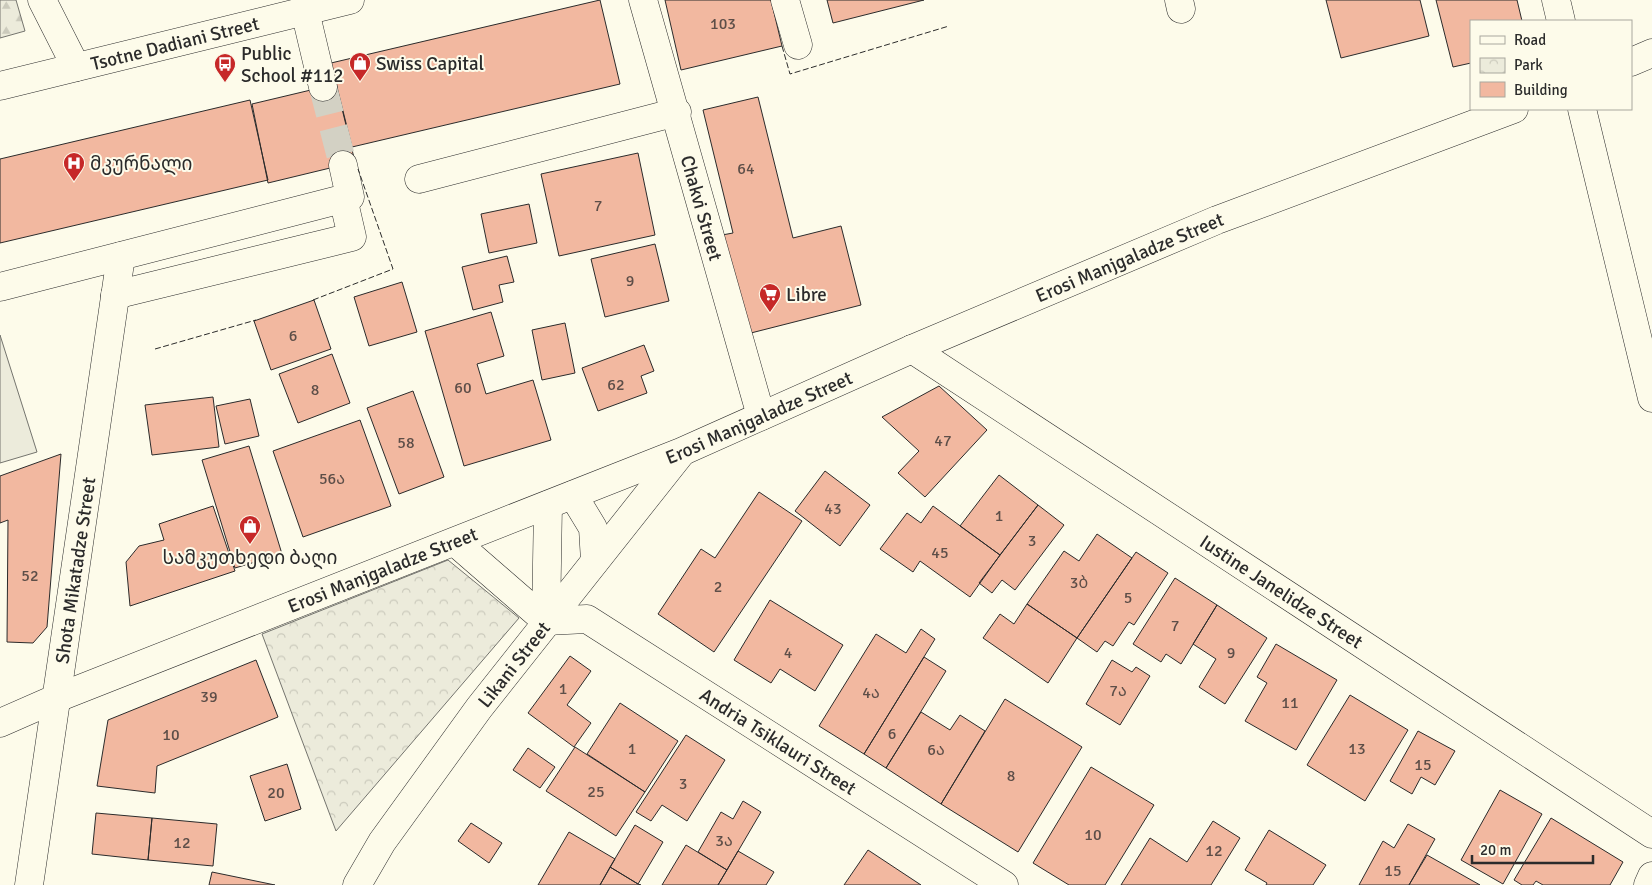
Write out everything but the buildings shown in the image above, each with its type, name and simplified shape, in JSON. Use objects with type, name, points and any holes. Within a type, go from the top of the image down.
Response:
[{"type":"street","points":[[42,0],[76,67]]},
{"type":"street","name":"Tsotne Dadiani Street","points":[[0,86],[350,0]]},
{"type":"street","name":"Chakvi Street","points":[[643,0],[677,112],[762,416]]},
{"type":"street","points":[[785,0],[798,45]]},
{"type":"street","points":[[1556,0],[1561,20]]},
{"type":"street","points":[[305,11],[323,87]]},
{"type":"street","points":[[1632,62],[1652,53]]},
{"type":"street","name":"Erosi Manjgaladze Street","points":[[0,723],[57,698],[682,452],[912,349],[1217,220],[1511,110]]},
{"type":"street","points":[[1582,110],[1652,398]]},
{"type":"street","points":[[419,179],[677,112]]},
{"type":"street","points":[[0,287],[350,197],[343,165]]},
{"type":"street","points":[[115,296],[352,237],[343,198]]},
{"type":"street","name":"Shota Mikatadze Street","points":[[29,885],[120,256]]},
{"type":"street","name":"Iustine Janelidze Street","points":[[912,349],[1652,834]]},
{"type":"street","name":"Likani Street","points":[[358,885],[382,842],[479,708],[546,621],[682,452]]},
{"type":"street","points":[[561,500],[593,528],[595,561]]},
{"type":"street","points":[[546,621],[561,500]]},
{"type":"street","points":[[455,542],[546,621]]},
{"type":"street","name":"Andria Tsiklauri Street","points":[[546,621],[587,618],[1004,885]]},
{"type":"street","points":[[1648,885],[1652,876]]},
{"type":"green space","points":[[0,0],[16,0],[25,31],[0,38]]},
{"type":"green space","points":[[0,335],[37,452],[0,463]]},
{"type":"green space","points":[[448,560],[519,618],[336,831],[262,634]]},
{"type":"tunnel","points":[[323,87],[343,165]]},
{"type":"fence","points":[[782,46],[790,74],[949,26]]},
{"type":"fence","points":[[313,300],[393,269],[358,169]]},
{"type":"fence","points":[[155,349],[256,320]]},
{"type":"place","name":"Swiss Capital","points":[[360,82]]},
{"type":"place","name":"Public School #112","points":[[225,83]]},
{"type":"place","name":"მკურნალი","points":[[74,182]]},
{"type":"place","name":"Libre","points":[[770,313]]},
{"type":"place","name":"სამკუთხედი ბაღი","points":[[250,545]]}]
